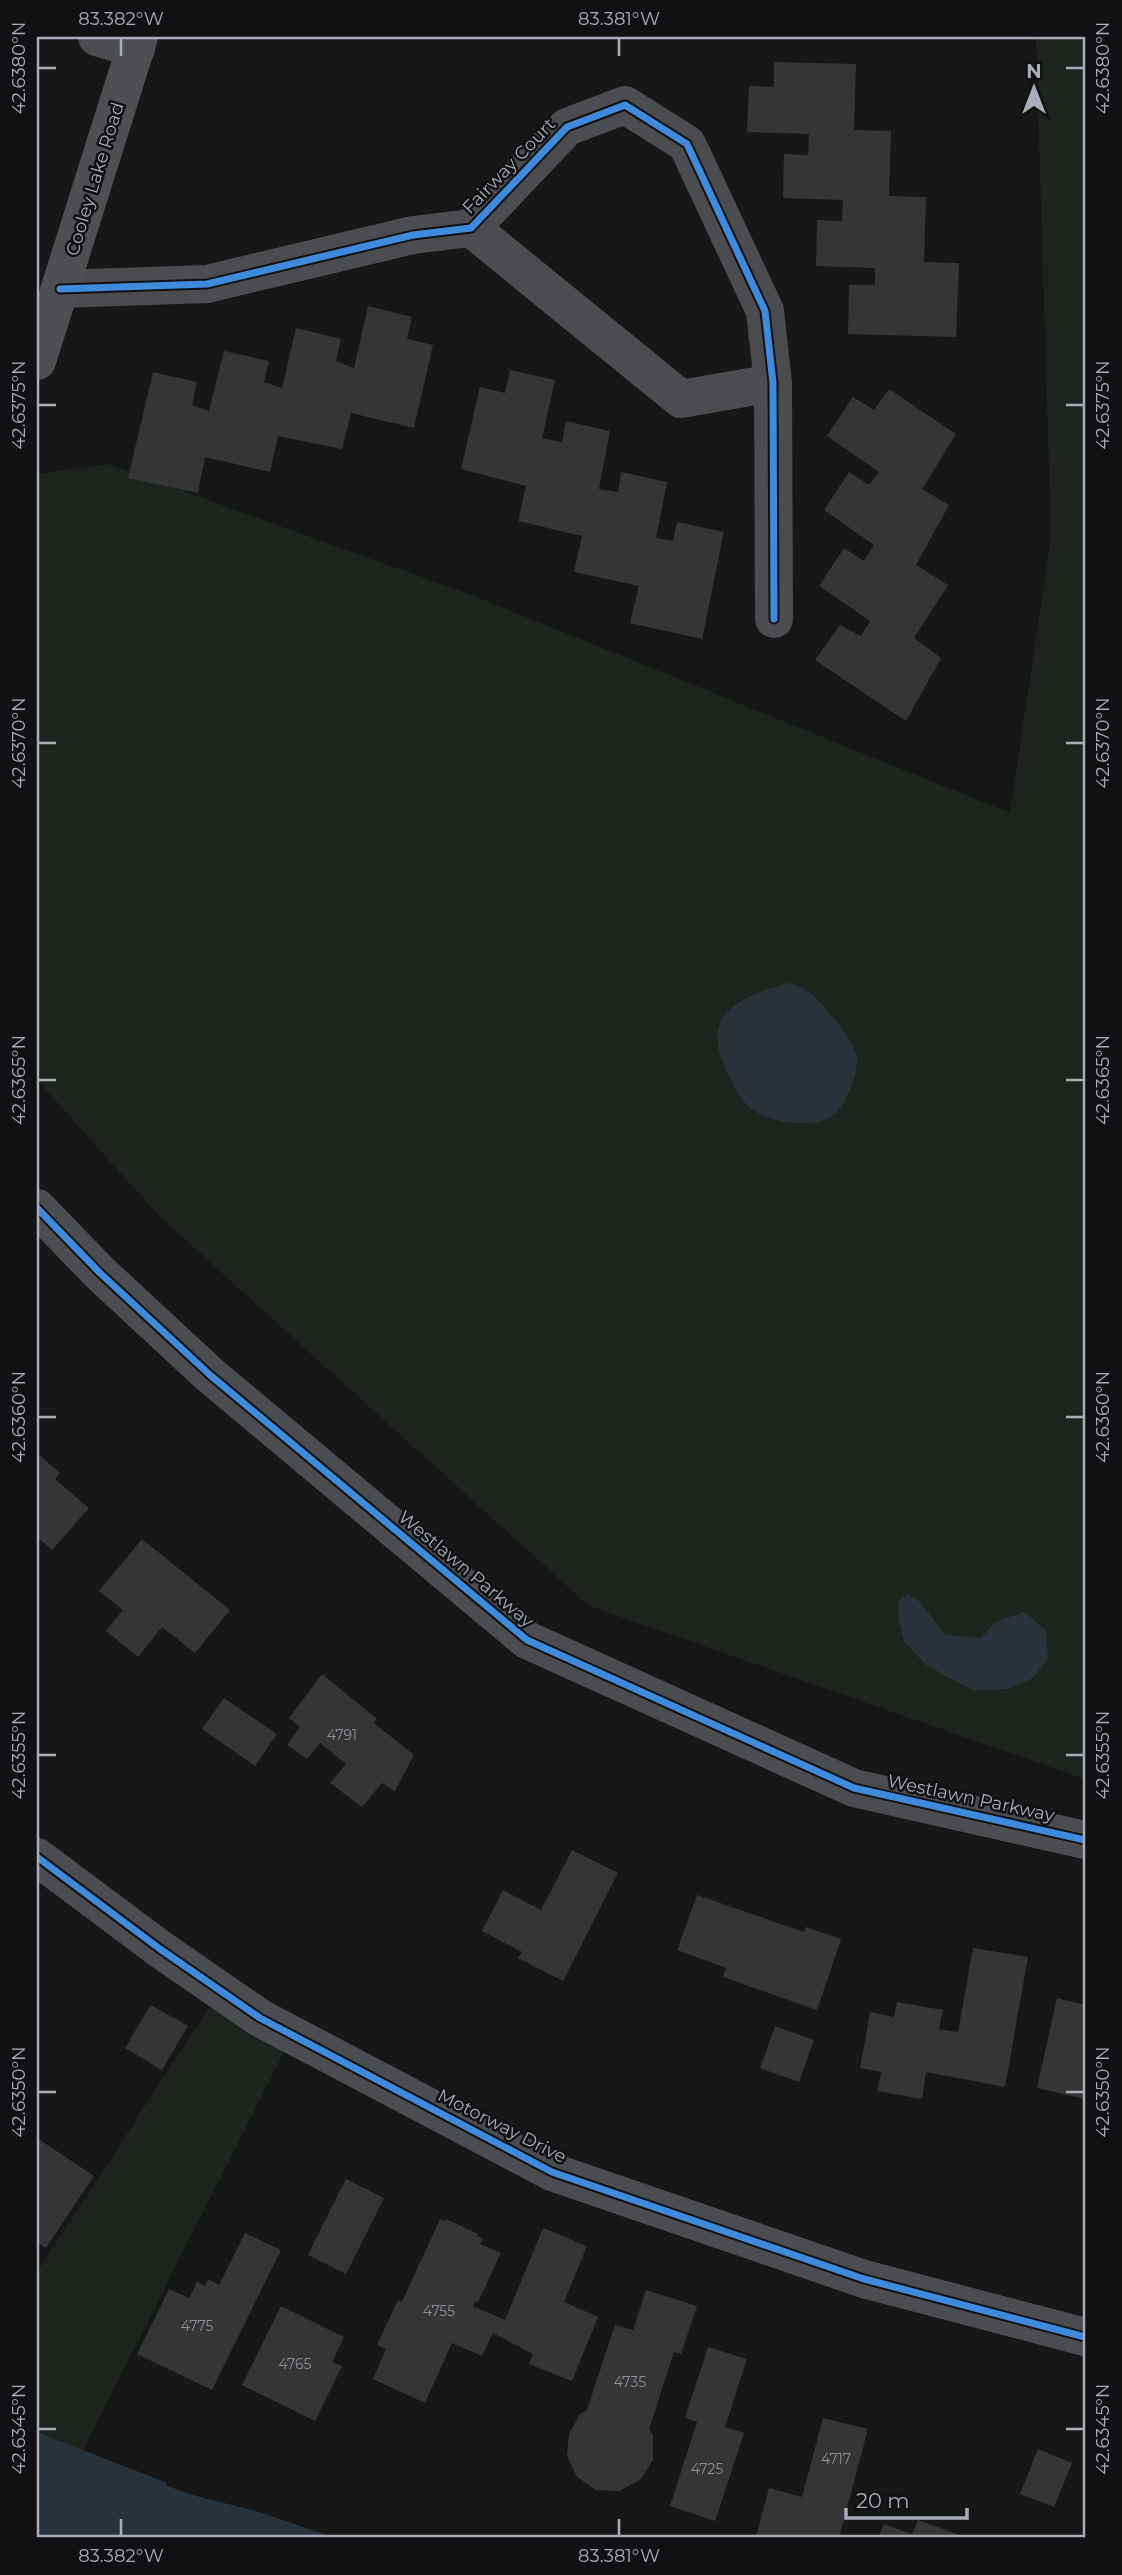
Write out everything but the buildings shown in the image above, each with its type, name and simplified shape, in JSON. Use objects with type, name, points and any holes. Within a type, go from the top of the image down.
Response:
[{"type":"main road","name":"Cooley Lake Road","points":[[37,361],[137,43]]},
{"type":"street","points":[[97,37],[137,43]]},
{"type":"street","name":"Fairway Court","points":[[60,289],[207,284],[413,235],[471,228],[567,127],[625,104],[687,144],[765,311],[773,383],[774,619]]},
{"type":"street","name":"Fairway Court","points":[[471,228],[681,399],[773,383]]},
{"type":"street","name":"Westlawn Parkway","points":[[37,1208],[100,1273],[210,1376],[527,1640],[854,1788],[1085,1840]]},
{"type":"street","name":"Motorway Drive","points":[[37,1857],[160,1949],[260,2018],[552,2172],[864,2280],[1085,2337]]},
{"type":"shaded area","points":[[1036,37],[1085,37],[1085,1779],[589,1606],[159,1216],[37,1080],[37,474],[108,464],[474,596],[1010,813],[1051,537]]},
{"type":"shaded area","points":[[790,983],[805,989],[827,1010],[843,1030],[857,1056],[854,1077],[838,1111],[830,1118],[807,1123],[781,1121],[749,1107],[733,1085],[719,1051],[718,1030],[721,1020],[728,1012],[747,998]]},
{"type":"shaded area","points":[[907,1594],[919,1601],[945,1635],[981,1638],[995,1622],[1024,1612],[1046,1630],[1048,1659],[1033,1678],[1009,1689],[972,1690],[926,1665],[904,1641],[898,1602]]},
{"type":"shaded area","points":[[210,2006],[284,2052],[83,2450],[37,2432],[37,2272]]},
{"type":"shaded area","points":[[37,2432],[179,2490],[338,2538],[37,2538]]},
{"type":"cycle path","points":[[60,289],[207,284],[413,235],[471,228],[567,127],[625,105],[687,144],[765,311],[773,383],[774,619]]},
{"type":"cycle path","points":[[37,1208],[100,1273],[210,1375],[527,1640],[854,1788],[1085,1840]]},
{"type":"cycle path","points":[[37,1857],[160,1949],[260,2018],[552,2172],[864,2279],[1085,2337]]}]
